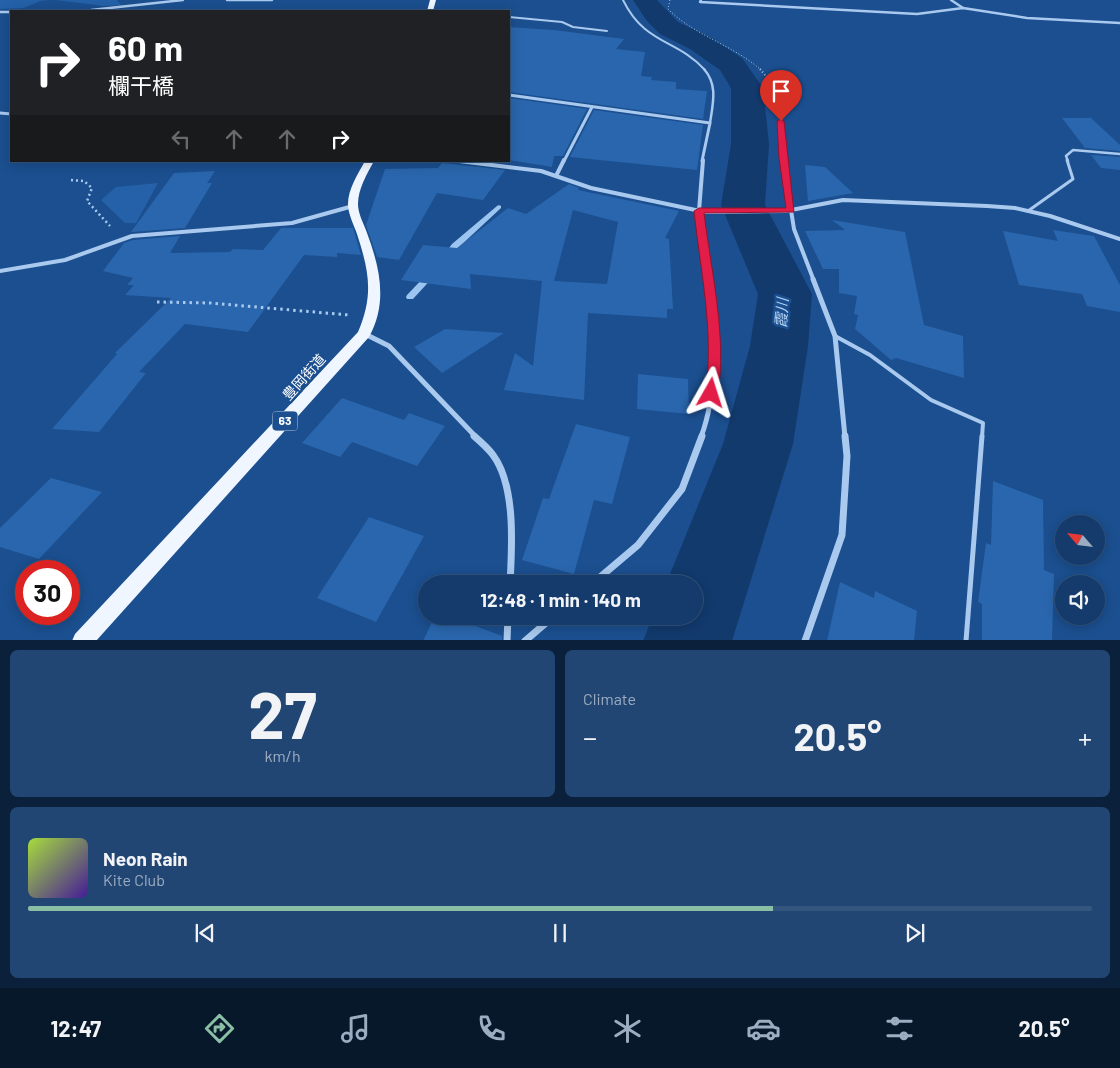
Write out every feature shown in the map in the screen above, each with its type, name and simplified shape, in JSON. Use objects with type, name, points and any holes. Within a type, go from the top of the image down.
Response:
[{"type":"main road","points":[[353,206],[356,189],[370,162]]},
{"type":"main road","name":"豊岡街道","points":[[82,640],[364,334],[372,317],[377,295],[374,269],[353,206]]},
{"type":"street","points":[[52,10],[122,7],[183,0]]},
{"type":"street","points":[[227,0],[272,0]]},
{"type":"street","points":[[701,0],[700,2],[917,14],[963,8],[1027,18],[1120,23]]},
{"type":"street","points":[[951,0],[963,8]]},
{"type":"street","points":[[118,10],[122,7]]},
{"type":"street","points":[[510,95],[710,123],[701,168],[702,211],[712,326],[714,376],[705,427],[682,489],[638,545],[603,575]]},
{"type":"street","points":[[780,103],[782,158],[788,211],[835,336],[847,456],[842,536],[805,640]]},
{"type":"street","points":[[556,176],[592,107]]},
{"type":"street","points":[[470,162],[516,166],[556,176],[592,188],[702,211],[788,211],[843,200],[884,200],[1028,211],[1120,239]]},
{"type":"street","points":[[0,272],[65,260],[122,239],[160,233],[292,223],[353,206]]},
{"type":"street","points":[[364,334],[389,346],[494,456],[508,492],[512,542],[510,575]]},
{"type":"street","points":[[507,640],[508,625]]},
{"type":"street","points":[[525,640],[543,625]]},
{"type":"lane","points":[[623,0],[631,20],[640,29],[686,54],[705,69],[714,90],[710,123]]},
{"type":"lane","points":[[510,17],[562,22],[573,27],[607,31]]},
{"type":"lane","points":[[1028,211],[1056,193],[1073,179],[1066,156],[1073,150],[1120,154]]},
{"type":"lane","points":[[835,336],[870,355],[931,400],[983,423],[966,640]]},
{"type":"path","points":[[670,0],[668,9],[686,24],[747,57],[765,72],[774,85],[780,103]]},
{"type":"path","points":[[71,180],[84,181],[92,188],[87,201],[122,239]]},
{"type":"path","points":[[157,302],[210,303],[372,317]]},
{"type":"shaded area","points":[[0,0],[50,0],[40,1],[24,8],[0,9]]},
{"type":"shaded area","points":[[56,0],[117,0],[121,5],[104,6]]},
{"type":"shaded area","points":[[158,183],[136,223],[125,223],[101,200],[116,187]]},
{"type":"building","points":[[510,27],[554,30],[624,39],[616,49],[645,52],[641,76],[652,77],[651,80],[676,82],[676,89],[707,91],[703,119],[510,92]]},
{"type":"building","points":[[510,98],[587,109],[563,156],[554,156],[552,167],[510,160]]},
{"type":"building","points":[[594,110],[703,125],[697,170],[570,157]]},
{"type":"building","points":[[1062,118],[1091,118],[1120,145],[1120,151],[1085,148]]},
{"type":"building","points":[[1091,155],[1120,157],[1120,170],[1101,168]]},
{"type":"building","points":[[442,163],[505,170],[483,200],[437,193],[399,260],[377,257],[366,225],[385,169],[438,168]]},
{"type":"building","points":[[805,165],[825,167],[853,193],[808,201]]},
{"type":"building","points":[[215,171],[207,183],[212,183],[185,228],[131,232],[174,173]]},
{"type":"building","points":[[569,184],[579,188],[578,190],[679,211],[665,238],[669,239],[673,309],[667,309],[667,318],[588,313],[584,400],[504,390],[515,353],[533,366],[542,281],[470,274],[471,289],[401,280],[423,245],[457,248],[508,208],[526,214]],"holes":[[[573,210],[618,222],[607,284],[554,281]]]},
{"type":"building","points":[[832,220],[905,232],[924,325],[963,336],[964,378],[896,358],[891,360],[855,329],[858,315],[854,314],[857,296],[839,293],[839,269],[823,269],[805,231],[845,230]]},
{"type":"building","points":[[281,228],[353,228],[361,255],[337,253],[337,257],[304,255],[248,332],[185,324],[139,372],[146,373],[99,432],[52,429],[117,354],[115,353],[171,298],[125,295],[134,285],[127,285],[133,278],[103,271],[124,243],[133,240],[180,236],[170,253],[230,252],[233,249],[263,250]]},
{"type":"building","points":[[1053,230],[1094,236],[1120,285],[1120,312],[1087,306],[1082,294],[1019,285],[1003,231],[1058,241]]},
{"type":"building","points":[[445,329],[504,333],[442,373],[414,347]]},
{"type":"building","points":[[638,374],[688,379],[689,414],[637,409]]},
{"type":"building","points":[[342,398],[404,420],[409,413],[445,426],[417,466],[352,442],[340,457],[302,443]]},
{"type":"building","points":[[576,424],[630,437],[612,504],[594,500],[574,574],[522,560],[543,498],[549,499]]},
{"type":"building","points":[[51,478],[102,492],[39,559],[0,547],[0,528]]},
{"type":"building","points":[[993,481],[1043,500],[1044,570],[1054,574],[1052,640],[982,640],[982,604],[978,602],[986,543],[991,545]]},
{"type":"building","points":[[369,517],[424,536],[376,622],[317,598]]},
{"type":"building","points":[[840,582],[874,598],[875,591],[917,611],[914,640],[827,640]]},
{"type":"building","points":[[431,625],[473,625],[502,636],[502,640],[423,640]]},
{"type":"waterway","name":"霞川","points":[[645,0],[656,16],[669,28],[700,43],[731,64],[747,88],[750,144],[743,205],[785,294],[779,346],[758,444],[687,640]]},
{"type":"waterway","points":[[447,256],[455,246],[499,207]]},
{"type":"waterway","points":[[410,297],[432,274]]},
{"type":"route","points":[[711,393],[714,376],[712,326],[699,211],[791,210],[782,158],[781,121]]}]
